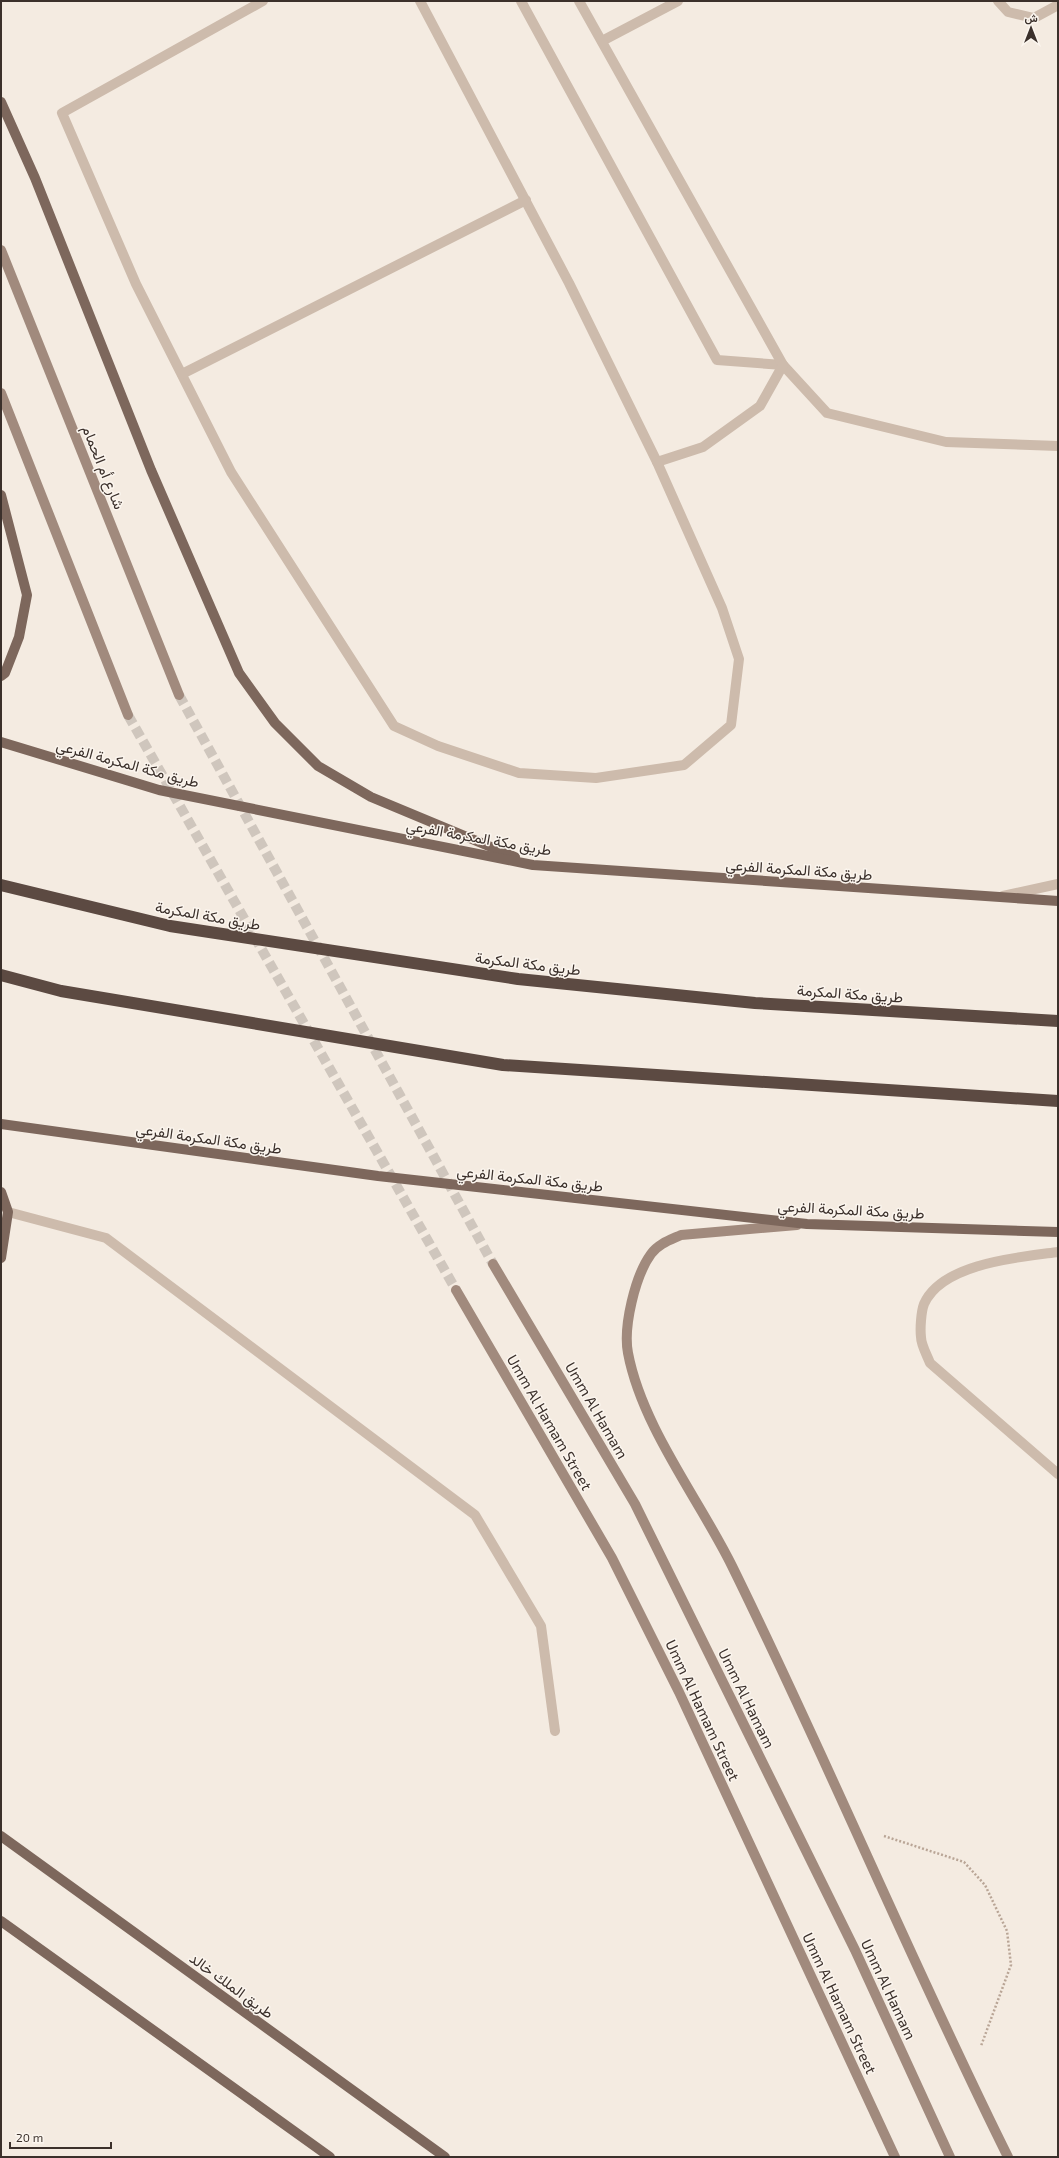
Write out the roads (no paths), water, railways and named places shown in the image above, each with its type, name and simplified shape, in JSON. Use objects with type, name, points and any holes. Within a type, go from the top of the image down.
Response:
[{"type":"highway","name":"طريق مكة المكرمة","points":[[1,885],[170,926],[518,979],[755,1003],[1058,1021]]},
{"type":"highway","points":[[1,976],[61,991],[503,1065],[1058,1101]]},
{"type":"main road","points":[[1,102],[35,178],[151,470],[239,673],[275,723],[318,766],[370,797],[533,865]]},
{"type":"main road","name":"شارع أم الحمام","points":[[1,250],[179,695]]},
{"type":"main road","points":[[1,393],[128,715]]},
{"type":"main road","points":[[1,495],[27,595],[19,637],[5,673],[1,676]]},
{"type":"main road","name":"طريق مكة المكرمة الفرعي","points":[[1,742],[159,790],[533,865],[993,898],[1058,901]]},
{"type":"main road","name":"طريق مكة المكرمة الفرعي","points":[[1,1124],[378,1176],[807,1224],[1058,1232]]},
{"type":"main road","points":[[1,1192],[8,1212],[1,1258]]},
{"type":"main road","points":[[807,1224],[681,1235],[664,1242],[651,1254],[636,1285],[628,1318],[628,1352],[643,1406],[731,1564],[855,1826],[969,2078],[1008,2157]]},
{"type":"main road","name":"Umm Al Hamam","points":[[494,1264],[635,1504],[855,1950],[950,2157]]},
{"type":"main road","name":"Umm Al Hamam Street","points":[[456,1290],[612,1558],[682,1699],[894,2157]]},
{"type":"main road","name":"طريق الملك خالد","points":[[1,1836],[445,2157]]},
{"type":"main road","points":[[1,1921],[330,2157]]},
{"type":"street","points":[[263,1],[62,113],[136,284],[231,472],[394,726],[438,746],[520,773],[596,778],[684,766],[731,725],[739,659],[722,608],[657,462],[570,283],[420,1]]},
{"type":"street","points":[[521,1],[717,360],[783,365]]},
{"type":"street","points":[[579,1],[783,365],[827,413],[946,442],[1058,446]]},
{"type":"street","points":[[602,41],[678,1]]},
{"type":"street","points":[[998,1],[1008,12],[1034,18],[1058,5]]},
{"type":"street","points":[[182,374],[526,200]]},
{"type":"street","points":[[657,462],[703,447],[760,406],[783,365]]},
{"type":"street","points":[[993,898],[1058,884]]},
{"type":"street","points":[[8,1212],[106,1238],[475,1515],[541,1626],[555,1731]]},
{"type":"street","points":[[1058,1252],[1000,1259],[964,1271],[940,1284],[924,1304],[920,1338],[930,1363],[1058,1474]]},
{"type":"tunnel","points":[[179,695],[493,1264]]},
{"type":"tunnel","points":[[128,715],[456,1290]]}]
